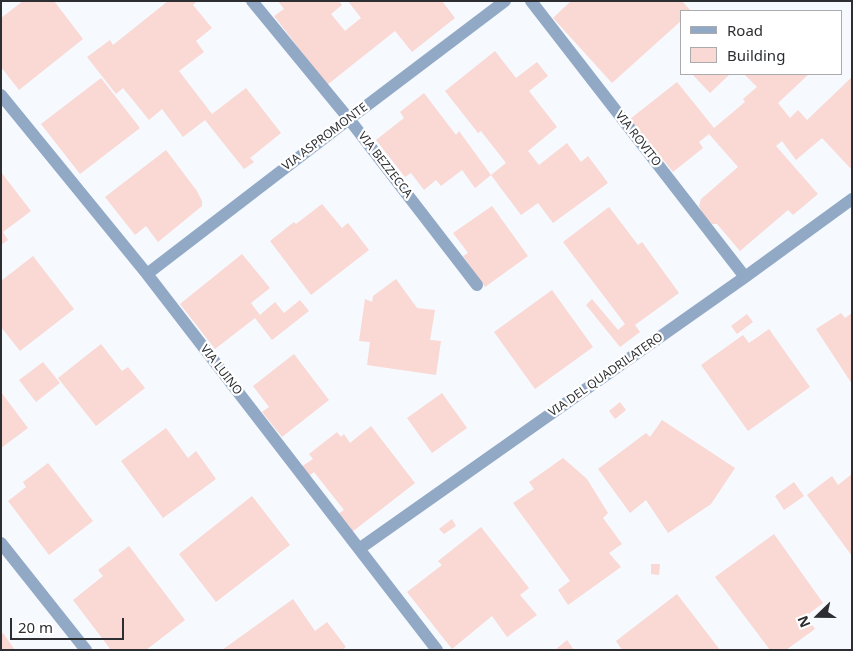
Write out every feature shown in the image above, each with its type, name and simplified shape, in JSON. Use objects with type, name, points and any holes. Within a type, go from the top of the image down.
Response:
[{"type":"street","name":"VIA BEZZECCA","points":[[252,1],[348,118],[477,285]]},
{"type":"street","name":"VIA ASPROMONTE","points":[[146,274],[348,118],[505,1]]},
{"type":"street","name":"VIA ROVITO","points":[[531,1],[745,277]]},
{"type":"street","name":"VIA LUINO","points":[[1,95],[146,274],[437,650]]},
{"type":"street","name":"VIA DEL QUADRILATERO","points":[[359,548],[745,277],[852,199]]},
{"type":"street","points":[[1,543],[86,650]]},
{"type":"building","points":[[23,1],[54,1],[83,39],[19,90],[1,67],[1,18]]},
{"type":"building","points":[[168,1],[197,1],[193,5],[212,28],[196,41],[204,52],[179,71],[212,114],[246,88],[281,133],[250,158],[254,162],[244,169],[205,120],[183,137],[162,109],[149,120],[123,88],[116,94],[87,57],[110,40],[113,45]]},
{"type":"building","points":[[278,1],[339,1],[342,5],[331,14],[345,31],[361,18],[348,1],[442,1],[455,18],[412,52],[395,31],[327,85],[274,16],[284,9]]},
{"type":"building","points":[[571,1],[682,1],[690,10],[680,10],[680,22],[612,83],[553,18]]},
{"type":"building","points":[[495,51],[516,78],[537,62],[548,76],[529,91],[557,127],[528,151],[539,165],[567,143],[581,162],[588,156],[608,183],[553,223],[538,203],[521,215],[491,175],[506,163],[481,131],[478,133],[445,91]]},
{"type":"building","points":[[693,75],[729,75],[710,93]]},
{"type":"building","points":[[745,75],[808,75],[778,103],[790,118],[798,110],[807,120],[852,77],[852,170],[822,138],[796,160],[782,141],[776,146],[818,194],[793,215],[788,210],[740,251],[717,224],[712,224],[706,220],[699,206],[701,199],[738,167],[709,134],[699,142],[703,148],[673,172],[630,119],[677,82],[714,128],[745,102],[743,99],[757,87]]},
{"type":"building","points":[[101,78],[140,128],[80,174],[41,124]]},
{"type":"building","points":[[424,93],[456,135],[459,131],[491,175],[475,188],[462,170],[441,186],[436,180],[424,190],[411,173],[405,177],[376,140],[404,118],[400,112]]},
{"type":"building","points":[[166,150],[197,191],[202,201],[202,206],[158,242],[146,226],[135,235],[105,197]]},
{"type":"building","points":[[1,172],[31,211],[3,232],[8,240],[1,245]]},
{"type":"building","points":[[322,204],[342,228],[348,223],[369,250],[311,295],[270,241],[294,222],[296,224]]},
{"type":"building","points":[[492,206],[528,256],[485,287],[463,256],[468,253],[453,233]]},
{"type":"building","points":[[609,207],[638,245],[642,242],[679,293],[635,325],[640,332],[620,347],[586,305],[592,299],[618,330],[625,324],[563,242]]},
{"type":"building","points":[[242,254],[270,288],[251,303],[260,315],[275,302],[284,313],[300,300],[309,311],[272,340],[255,318],[215,349],[180,304]]},
{"type":"building","points":[[33,256],[74,309],[20,351],[1,327],[1,281]]},
{"type":"building","points":[[396,279],[417,308],[435,310],[430,340],[441,341],[436,375],[367,365],[370,342],[359,341],[365,299],[372,302],[373,296]]},
{"type":"building","points":[[552,290],[593,347],[535,389],[494,332]]},
{"type":"building","points":[[841,313],[845,318],[852,313],[852,384],[816,329]]},
{"type":"building","points":[[747,314],[753,322],[737,334],[731,326]]},
{"type":"building","points":[[769,329],[810,387],[748,431],[701,365],[743,335],[749,343]]},
{"type":"building","points":[[101,344],[122,371],[128,367],[145,388],[96,426],[58,378]]},
{"type":"building","points":[[294,354],[329,400],[282,437],[262,412],[269,407],[253,386]]},
{"type":"building","points":[[43,362],[60,383],[36,402],[19,380]]},
{"type":"building","points":[[1,392],[28,428],[1,448]]},
{"type":"building","points":[[442,393],[467,428],[432,453],[407,418]]},
{"type":"building","points":[[620,402],[626,410],[615,419],[609,411]]},
{"type":"building","points":[[662,420],[735,468],[711,504],[668,533],[646,500],[630,513],[598,469],[646,433],[650,437]]},
{"type":"building","points":[[371,426],[415,483],[352,532],[338,514],[344,510],[314,472],[308,477],[301,467],[313,459],[309,454],[337,432],[341,437],[344,434],[350,443]]},
{"type":"building","points":[[166,428],[188,458],[196,451],[216,479],[163,518],[121,461]]},
{"type":"building","points":[[563,458],[587,479],[608,513],[603,518],[622,544],[609,553],[621,567],[568,605],[558,590],[570,581],[513,503],[534,489],[529,482]]},
{"type":"building","points":[[48,463],[93,521],[49,555],[8,501],[26,487],[23,482]]},
{"type":"building","points":[[852,474],[852,556],[807,495],[832,476],[838,485]]},
{"type":"building","points":[[794,482],[804,496],[784,510],[775,496]]},
{"type":"building","points":[[252,496],[290,545],[216,602],[179,554]]},
{"type":"building","points":[[452,519],[456,526],[444,534],[439,529]]},
{"type":"building","points":[[481,527],[529,588],[520,595],[537,615],[507,637],[492,616],[452,649],[407,592],[442,565],[438,561]]},
{"type":"building","points":[[774,534],[823,603],[806,616],[815,629],[786,650],[770,650],[715,577]]},
{"type":"building","points":[[129,546],[185,620],[146,650],[111,650],[73,600],[103,576],[98,570]]},
{"type":"building","points":[[651,564],[660,564],[659,575],[651,574]]},
{"type":"building","points":[[677,594],[720,650],[622,650],[616,641]]},
{"type":"building","points":[[293,599],[315,631],[327,622],[346,647],[342,650],[222,650]]},
{"type":"building","points":[[3,633],[15,650],[1,650],[1,634]]},
{"type":"building","points":[[567,640],[574,650],[555,650]]}]
